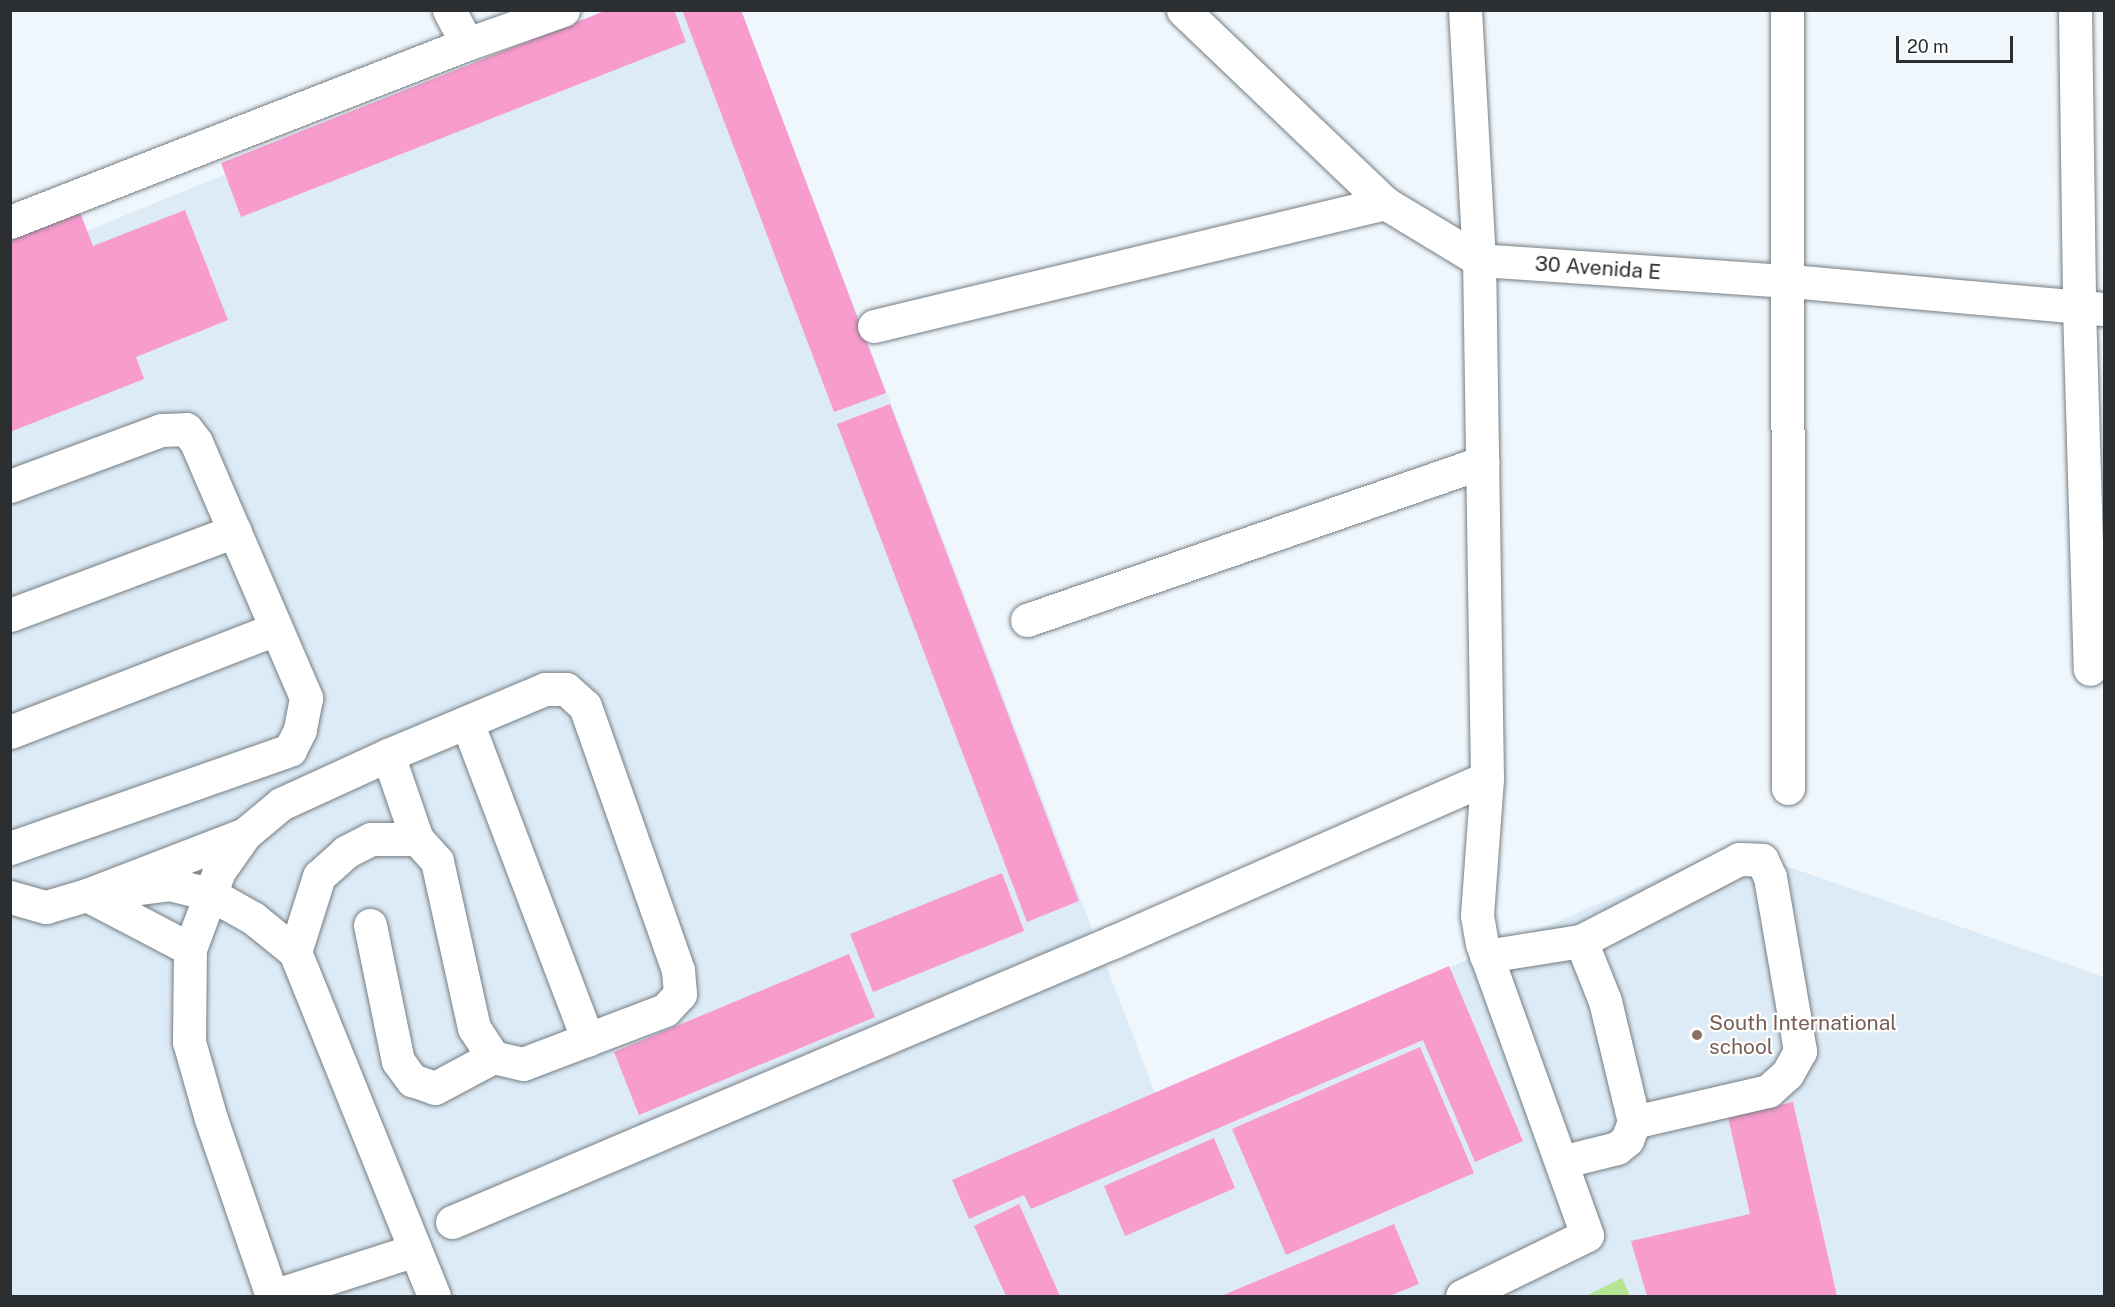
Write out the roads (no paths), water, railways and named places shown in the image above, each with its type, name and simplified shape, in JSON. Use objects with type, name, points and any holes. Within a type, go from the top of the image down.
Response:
[{"type":"street","points":[[449,10],[467,44]]},
{"type":"street","points":[[10,222],[467,44],[563,10]]},
{"type":"street","name":"30 Avenida E","points":[[1183,10],[1385,203],[1479,260],[1790,281],[2092,308]]},
{"type":"street","points":[[1462,1296],[1587,1235],[1486,956],[1477,915],[1487,778],[1479,260],[1465,10]]},
{"type":"street","points":[[1787,10],[1790,281],[1788,788]]},
{"type":"street","points":[[2075,10],[2092,308],[2090,669]]},
{"type":"street","points":[[874,326],[1385,203]]},
{"type":"street","points":[[10,486],[161,430],[186,429],[196,442],[306,698],[300,730],[290,750],[10,848]]},
{"type":"street","points":[[1027,620],[1482,462]]},
{"type":"street","points":[[10,615],[235,531]]},
{"type":"street","points":[[10,732],[276,629]]},
{"type":"street","points":[[370,925],[398,1061],[412,1080],[435,1088],[493,1057],[523,1064],[665,1010],[680,994],[678,970],[585,706],[566,689],[545,689],[388,754],[281,804],[245,834],[219,871],[190,949],[189,1042],[211,1119],[273,1296],[415,1250]]},
{"type":"street","points":[[467,722],[588,1040]]},
{"type":"street","points":[[388,754],[417,838],[437,861],[474,1028],[493,1057]]},
{"type":"street","points":[[452,1222],[1113,942],[1487,778]]},
{"type":"street","points":[[10,897],[46,907],[87,895],[245,834]]},
{"type":"street","points":[[295,952],[319,876],[346,852],[371,839],[417,838]]},
{"type":"street","points":[[1486,956],[1581,941],[1739,859],[1762,860],[1770,877],[1800,1051],[1787,1074],[1768,1091],[1634,1122]]},
{"type":"street","points":[[87,895],[169,884],[210,894],[253,918],[295,952],[434,1296]]},
{"type":"street","points":[[87,895],[190,949]]},
{"type":"street","points":[[1561,1162],[1617,1148],[1627,1140],[1634,1122],[1605,1001],[1581,941]]},
{"type":"place","name":"South International school","points":[[1697,1035]]}]
